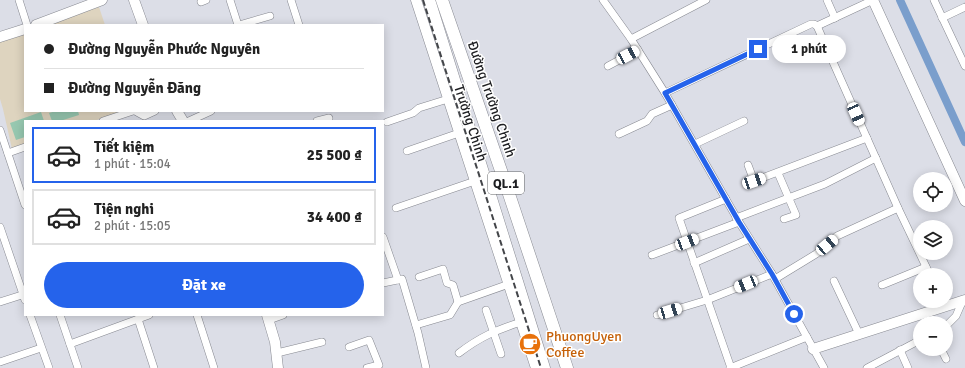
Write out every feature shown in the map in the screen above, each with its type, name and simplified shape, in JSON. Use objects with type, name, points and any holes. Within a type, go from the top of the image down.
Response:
[{"type":"highway","name":"Đường Trường Chinh","points":[[429,0],[544,368]]},
{"type":"highway","name":"Đường Trường Chinh","points":[[442,0],[516,213],[567,368]]},
{"type":"highway","points":[[497,220],[516,213]]},
{"type":"street","points":[[19,0],[27,24]]},
{"type":"street","points":[[39,24],[102,0]]},
{"type":"street","points":[[134,0],[143,24]]},
{"type":"street","points":[[230,0],[238,24]]},
{"type":"street","points":[[291,0],[299,24]]},
{"type":"street","name":"Trường Chinh","points":[[416,0],[536,368]]},
{"type":"street","points":[[603,0],[631,39],[665,93],[749,239],[774,277],[824,368]]},
{"type":"street","points":[[631,39],[706,0]]},
{"type":"street","points":[[827,0],[835,18]]},
{"type":"street","points":[[665,93],[811,24],[817,26],[873,0],[965,201]]},
{"type":"street","points":[[934,0],[965,66]]},
{"type":"street","points":[[942,18],[965,7]]},
{"type":"street","points":[[242,24],[270,16]]},
{"type":"street","points":[[817,26],[926,267],[882,285]]},
{"type":"street","points":[[0,37],[24,29]]},
{"type":"street","points":[[608,66],[638,50]]},
{"type":"street","points":[[387,122],[413,113],[419,108],[448,99]]},
{"type":"street","points":[[619,134],[647,121],[652,114],[672,105]]},
{"type":"street","points":[[106,120],[131,112]]},
{"type":"street","points":[[136,112],[144,116],[153,112]]},
{"type":"street","points":[[191,120],[209,112]]},
{"type":"street","points":[[695,144],[744,121]]},
{"type":"street","points":[[0,130],[24,202]]},
{"type":"street","points":[[407,151],[459,133]]},
{"type":"street","points":[[748,165],[754,181],[867,138]]},
{"type":"street","points":[[8,153],[24,147]]},
{"type":"street","points":[[652,255],[687,242],[830,181],[876,158]]},
{"type":"street","points":[[778,173],[796,215],[784,219]]},
{"type":"street","points":[[396,208],[475,180]]},
{"type":"street","points":[[726,199],[679,218],[731,368],[807,337]]},
{"type":"street","points":[[657,315],[774,277],[816,254],[837,236],[898,208]]},
{"type":"street","points":[[0,227],[24,296],[0,302]]},
{"type":"street","points":[[694,263],[749,239]]},
{"type":"street","points":[[384,240],[398,280]]},
{"type":"street","points":[[419,277],[442,269],[448,283],[453,285],[458,302]]},
{"type":"street","points":[[384,283],[402,279],[417,329],[426,368]]},
{"type":"street","points":[[834,281],[859,334]]},
{"type":"street","points":[[417,329],[450,315],[458,302],[509,284]]},
{"type":"street","points":[[953,302],[964,300]]},
{"type":"street","points":[[953,319],[964,300]]},
{"type":"street","points":[[813,349],[932,308]]},
{"type":"street","points":[[486,310],[501,354]]},
{"type":"street","points":[[30,316],[48,368]]},
{"type":"street","points":[[60,316],[78,368]]},
{"type":"street","points":[[70,344],[146,316]]},
{"type":"street","points":[[197,316],[214,368]]},
{"type":"street","points":[[278,316],[268,318],[273,332],[278,368]]},
{"type":"street","points":[[138,319],[154,368]]},
{"type":"street","points":[[459,353],[471,344],[494,331],[521,322]]},
{"type":"street","points":[[348,346],[369,340],[379,364],[367,368]]},
{"type":"street","points":[[277,353],[322,342]]},
{"type":"street","points":[[867,368],[913,344]]},
{"type":"street","points":[[0,362],[41,348]]},
{"type":"street","points":[[900,350],[908,368]]},
{"type":"shaded area","points":[[99,7],[105,24],[48,24]]},
{"type":"shaded area","points":[[24,32],[24,112],[120,112],[97,120],[24,120],[24,145],[12,149],[0,99],[0,40]]},
{"type":"green space","points":[[41,112],[44,120],[24,120],[24,137],[16,140],[10,123]]},
{"type":"green space","points":[[78,112],[79,115],[63,120],[52,120],[49,113]]},
{"type":"waterway","points":[[900,0],[965,142]]},
{"type":"railway","points":[[423,0],[541,368]]},
{"type":"place","name":"PhuongUyen Coffee","points":[[530,344]]},
{"type":"route","points":[[758,49],[665,93],[794,314]]}]
